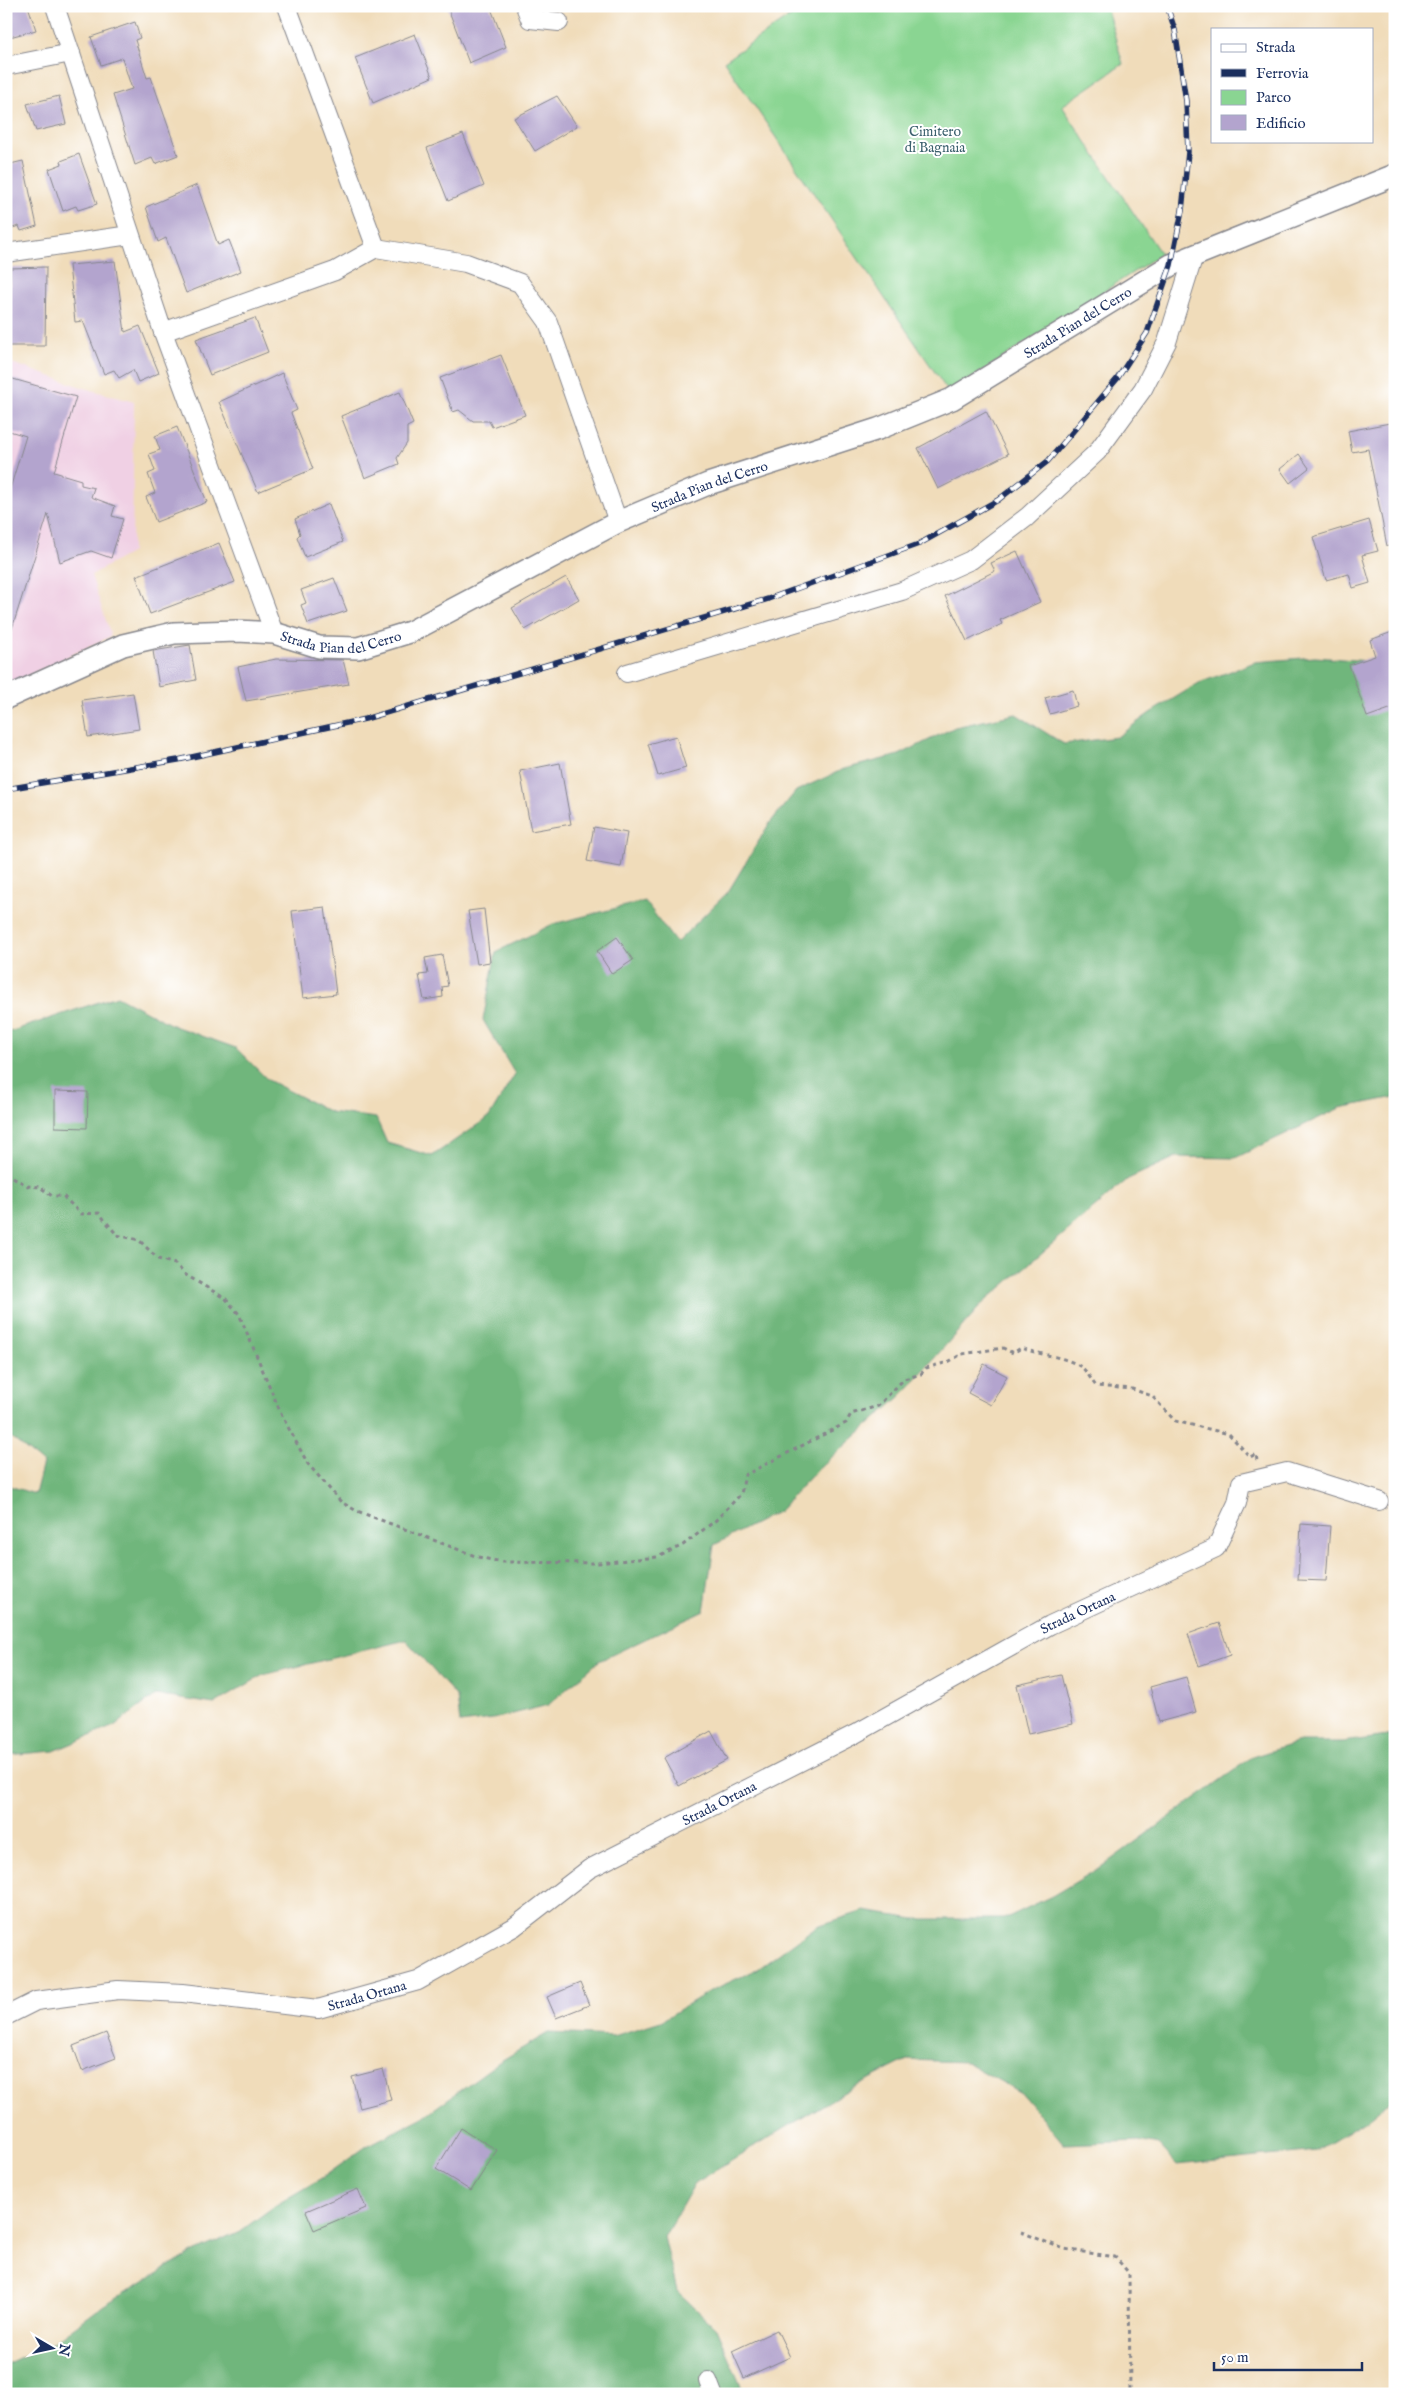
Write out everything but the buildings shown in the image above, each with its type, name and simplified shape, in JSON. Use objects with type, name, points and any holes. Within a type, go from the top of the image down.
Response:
[{"type":"street","points":[[55,6],[163,332],[274,633]]},
{"type":"street","points":[[287,6],[376,248]]},
{"type":"street","points":[[525,6],[530,19],[559,22]]},
{"type":"street","points":[[6,66],[71,53]]},
{"type":"street","name":"Strada Pian del Cerro","points":[[6,698],[122,644],[174,633],[237,630],[274,633],[318,647],[358,648],[410,632],[618,522],[708,484],[878,429],[952,399],[1171,266],[1194,255],[1395,176]]},
{"type":"street","points":[[6,253],[130,235]]},
{"type":"street","points":[[163,332],[335,271],[376,248],[466,263],[520,283],[548,322],[618,522]]},
{"type":"street","points":[[627,673],[902,591],[971,560],[1027,517],[1103,444],[1143,389],[1167,342],[1194,255]]},
{"type":"street","name":"Strada Ortana","points":[[6,2016],[36,2001],[118,1990],[182,1993],[318,2009],[418,1981],[514,1927],[589,1869],[855,1734],[1050,1625],[1216,1548],[1237,1503],[1241,1484],[1287,1472],[1379,1501]]},
{"type":"path","points":[[6,1173],[28,1186],[40,1187],[52,1196],[63,1196],[81,1214],[100,1212],[117,1235],[140,1240],[158,1259],[175,1264],[186,1275],[226,1299],[240,1314],[282,1416],[308,1464],[341,1502],[366,1514],[478,1557],[502,1562],[567,1564],[658,1557],[683,1546],[715,1521],[741,1494],[745,1475],[846,1423],[851,1414],[878,1406],[904,1378],[921,1374],[926,1368],[948,1362],[962,1354],[1003,1348],[1013,1353],[1021,1348],[1038,1355],[1048,1354],[1081,1367],[1096,1386],[1132,1389],[1152,1396],[1175,1421],[1229,1434],[1250,1457],[1256,1454],[1257,1462],[1261,1465]]},
{"type":"path","points":[[1021,2232],[1064,2249],[1115,2256],[1129,2273],[1130,2394]]},
{"type":"shaded area","points":[[6,361],[81,387],[134,402],[132,552],[91,575],[111,636],[6,686]]},
{"type":"green space","name":"Cimitero di Bagnaia","points":[[806,6],[1106,6],[1123,64],[1062,106],[1161,254],[949,393],[724,61]]},
{"type":"green space","points":[[1315,657],[1395,663],[1395,1097],[1340,1108],[1235,1158],[1176,1157],[1128,1179],[982,1304],[901,1396],[815,1472],[779,1511],[714,1545],[704,1611],[599,1661],[548,1705],[493,1719],[460,1723],[457,1697],[406,1640],[263,1675],[214,1704],[156,1695],[114,1726],[54,1751],[6,1755],[6,1485],[35,1494],[43,1463],[8,1435],[6,1429],[6,1033],[117,996],[174,1026],[236,1048],[268,1080],[330,1112],[376,1118],[387,1143],[432,1156],[489,1117],[515,1074],[483,1020],[496,952],[553,924],[645,901],[676,943],[728,892],[769,824],[796,791],[844,769],[899,755],[955,727],[1016,714],[1064,744],[1117,737],[1150,713],[1199,683],[1255,662]]},
{"type":"green space","points":[[1395,1735],[1395,2097],[1365,2121],[1317,2151],[1177,2165],[1158,2145],[1139,2141],[1064,2144],[1021,2093],[966,2062],[907,2060],[851,2088],[695,2183],[664,2237],[677,2291],[716,2328],[743,2391],[741,2394],[6,2394],[6,2364],[54,2342],[104,2305],[194,2252],[242,2230],[276,2205],[325,2176],[367,2146],[423,2117],[499,2062],[548,2033],[614,2036],[661,2021],[710,1991],[758,1969],[817,1926],[864,1911],[915,1919],[1004,1919],[1052,1896],[1101,1867],[1252,1757],[1299,1742],[1343,1742]]},
{"type":"railway","points":[[6,789],[178,760],[365,719],[768,599],[919,544],[998,500],[1048,461],[1117,379],[1147,333],[1171,265],[1182,211],[1188,152],[1186,101],[1175,30],[1167,6]]}]
